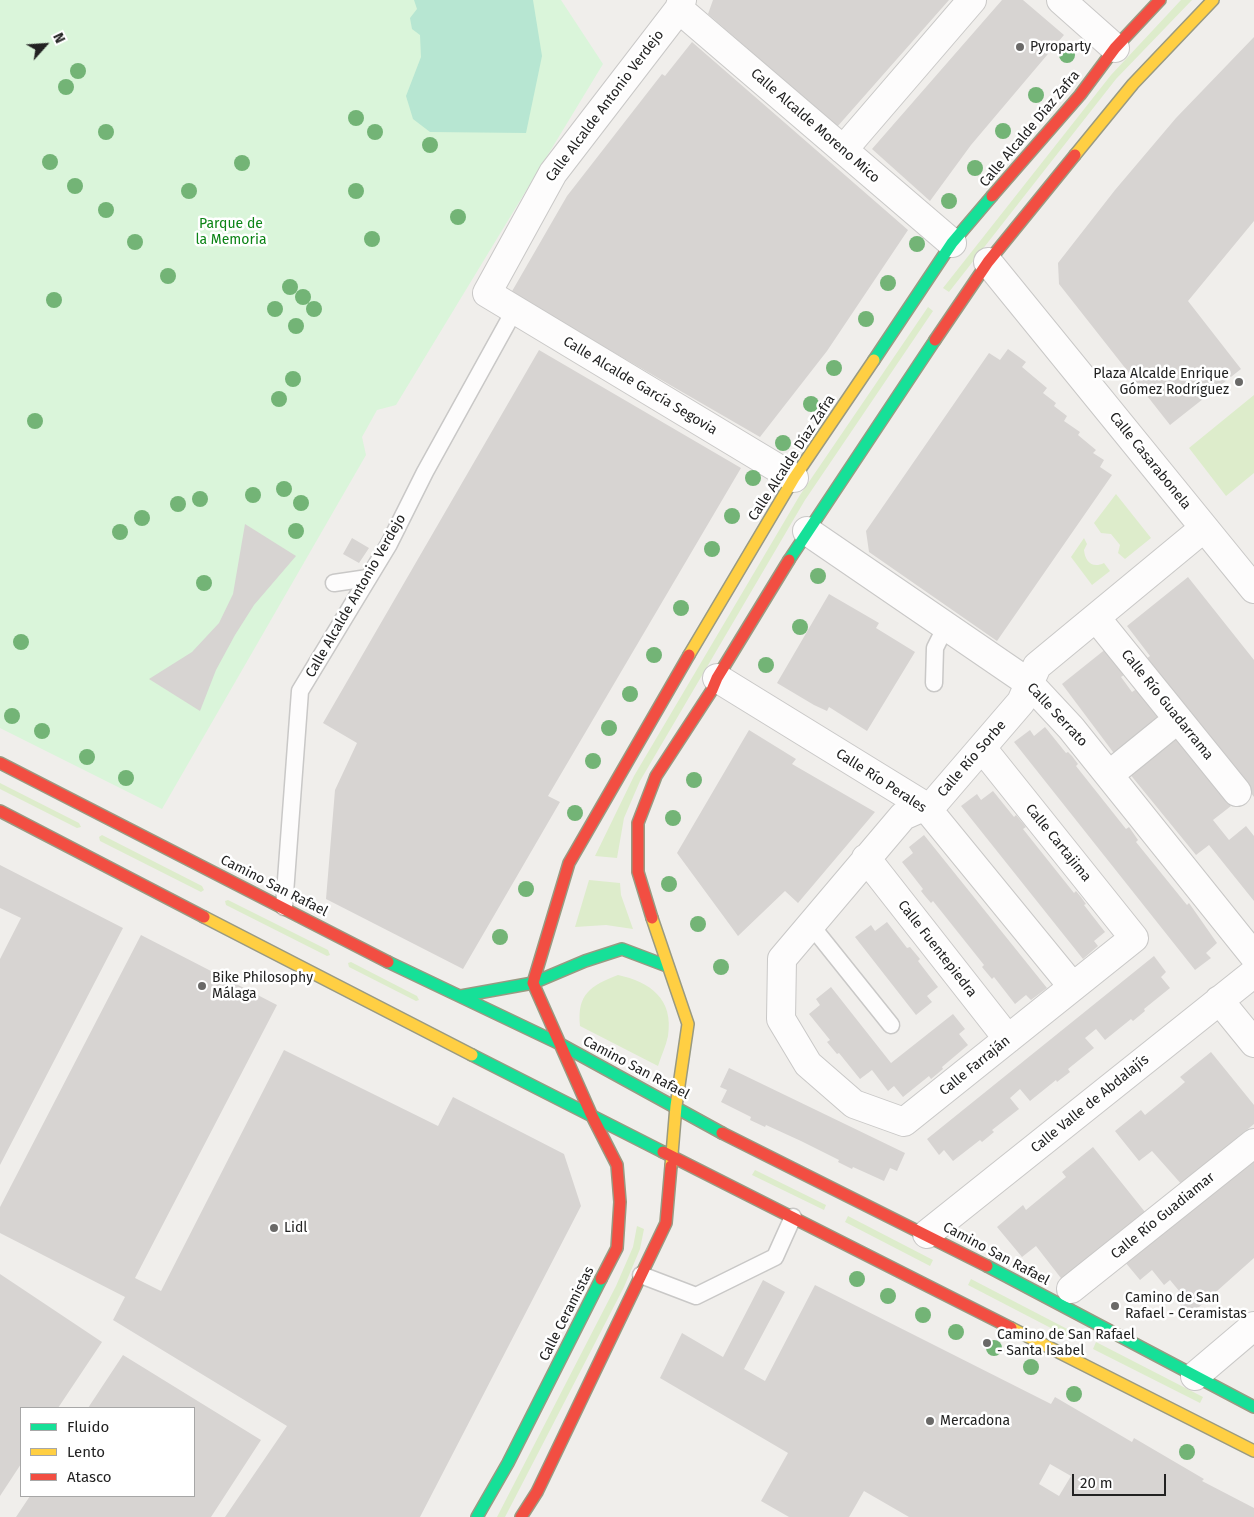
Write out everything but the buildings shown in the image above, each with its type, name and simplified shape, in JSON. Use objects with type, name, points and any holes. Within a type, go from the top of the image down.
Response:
[{"type":"main road","name":"Calle Alcalde Díaz Zafra","points":[[533,983],[569,863],[624,764],[794,478],[952,243],[1080,95],[1115,48],[1160,0]]},
{"type":"main road","points":[[521,1517],[537,1492],[666,1223],[676,1106],[688,1024],[667,966],[638,872],[638,823],[656,776],[712,690],[717,678],[807,531],[988,262],[1133,84],[1213,0]]},
{"type":"main road","name":"Camino San Rafael","points":[[0,763],[439,988],[461,996],[560,1044],[624,1082],[676,1106],[739,1142],[927,1234],[1254,1407]]},
{"type":"main road","points":[[0,811],[418,1028],[1254,1451]]},
{"type":"main road","points":[[461,996],[533,983],[585,961],[622,950],[667,966]]},
{"type":"main road","name":"Calle Ceramistas","points":[[477,1517],[508,1463],[617,1248],[620,1202],[617,1165],[591,1114],[533,983]]},
{"type":"street","points":[[842,150],[972,0]]},
{"type":"street","points":[[1061,0],[1115,48]]},
{"type":"street","name":"Calle Alcalde Moreno Mico","points":[[680,5],[842,150],[952,243]]},
{"type":"street","name":"Calle Alcalde Antonio Verdejo","points":[[487,293],[553,173],[680,5]]},
{"type":"street","name":"Calle Casarabonela","points":[[988,262],[1254,590]]},
{"type":"street","name":"Calle Alcalde García Segovia","points":[[487,293],[794,478]]},
{"type":"street","name":"Calle Río Sorbe","points":[[808,1064],[782,1019],[782,959],[903,816],[935,802],[982,748],[1021,702],[1037,666],[1097,619],[1204,528]]},
{"type":"street","name":"Calle Serrato","points":[[807,531],[1029,684],[1071,728],[1254,956]]},
{"type":"street","name":"Calle Río Guadarrama","points":[[1097,619],[1236,792]]},
{"type":"street","name":"Calle Río Perales","points":[[717,678],[925,806],[1073,987]]},
{"type":"street","points":[[1109,775],[1178,719]]},
{"type":"street","name":"Calle Cartajima","points":[[982,748],[1134,938]]},
{"type":"street","name":"Calle Fuentepiedra","points":[[866,858],[1008,1039]]},
{"type":"street","name":"Calle Farraján","points":[[808,1064],[854,1104],[904,1122],[1134,938]]},
{"type":"street","name":"Calle Valle de Abdalajís","points":[[927,1234],[1254,973]]},
{"type":"street","points":[[1219,1000],[1254,1043]]},
{"type":"street","name":"Calle Río Guadiamar","points":[[1071,1289],[1254,1143]]},
{"type":"street","points":[[1195,1376],[1254,1326]]},
{"type":"lane","name":"Calle Alcalde Antonio Verdejo","points":[[284,907],[283,828],[300,691],[368,578],[514,311]]},
{"type":"lane","points":[[334,583],[368,578]]},
{"type":"lane","points":[[934,683],[935,648],[946,626]]},
{"type":"lane","points":[[810,924],[891,1025]]},
{"type":"lane","points":[[641,1275],[696,1296],[775,1257],[793,1217]]},
{"type":"green space","name":"Parque de la Memoria","points":[[0,0],[561,0],[603,64],[396,405],[377,410],[362,437],[366,455],[162,809],[0,728]]},
{"type":"green space","points":[[414,0],[533,0],[542,56],[526,133],[430,132],[413,119],[406,96],[421,57],[420,35],[412,29],[410,18],[417,9]]},
{"type":"green space","points":[[1181,0],[1192,0],[1116,79],[949,292],[943,288],[1111,75]]},
{"type":"green space","points":[[928,307],[933,311],[805,500],[640,781],[624,818],[617,858],[595,856],[634,776],[800,495]]},
{"type":"green space","points":[[1254,395],[1254,473],[1226,496],[1189,448]]},
{"type":"green space","points":[[1116,494],[1151,538],[1125,559],[1118,553],[1120,545],[1111,534],[1101,533],[1094,523]]},
{"type":"green space","points":[[1084,538],[1087,544],[1084,550],[1088,561],[1096,565],[1104,563],[1110,571],[1092,585],[1071,557]]},
{"type":"green space","points":[[0,783],[79,823],[81,827],[77,828],[0,789]]},
{"type":"green space","points":[[102,835],[202,886],[204,890],[201,892],[100,841],[99,837]]},
{"type":"green space","points":[[589,880],[620,883],[621,895],[633,929],[606,925],[575,927]]},
{"type":"green space","points":[[228,900],[328,950],[330,955],[327,956],[226,905],[225,901]]},
{"type":"green space","points":[[351,962],[417,996],[419,1000],[416,1001],[349,967],[348,963]]},
{"type":"green space","points":[[618,975],[640,982],[657,994],[663,1002],[669,1023],[668,1036],[658,1066],[580,1026],[581,1006],[587,993],[600,983]]},
{"type":"green space","points":[[755,1170],[826,1205],[824,1210],[752,1175]]},
{"type":"green space","points":[[848,1216],[933,1260],[930,1266],[845,1222]]},
{"type":"green space","points":[[637,1226],[644,1229],[640,1249],[624,1287],[505,1517],[497,1517],[616,1286],[633,1247]]},
{"type":"green space","points":[[971,1279],[1075,1333],[1072,1339],[968,1285]]},
{"type":"green space","points":[[1096,1342],[1203,1397],[1200,1403],[1093,1349]]},
{"type":"traffic: fast","points":[[874,360],[952,243],[992,196]]},
{"type":"traffic: fast","points":[[789,560],[935,340]]},
{"type":"traffic: fast","points":[[461,996],[533,983],[585,961],[622,949],[667,966]]},
{"type":"traffic: fast","points":[[388,962],[560,1044],[722,1133]]},
{"type":"traffic: fast","points":[[472,1055],[663,1152]]},
{"type":"traffic: fast","points":[[987,1266],[1254,1407]]},
{"type":"traffic: fast","points":[[477,1517],[508,1463],[601,1279]]},
{"type":"traffic: slow","points":[[1075,155],[1133,84],[1213,0]]},
{"type":"traffic: slow","points":[[689,655],[794,478],[874,360]]},
{"type":"traffic: slow","points":[[204,917],[472,1055]]},
{"type":"traffic: slow","points":[[652,918],[688,1024],[676,1106],[671,1166]]},
{"type":"traffic: slow","points":[[1011,1328],[1254,1451]]},
{"type":"traffic: jam","points":[[992,196],[1080,95],[1115,48],[1160,0]]},
{"type":"traffic: jam","points":[[935,340],[988,262],[1075,155]]},
{"type":"traffic: jam","points":[[652,918],[638,872],[638,823],[656,776],[712,690],[717,678],[789,560]]},
{"type":"traffic: jam","points":[[533,983],[569,863],[689,655]]},
{"type":"traffic: jam","points":[[0,763],[388,962]]},
{"type":"traffic: jam","points":[[0,811],[204,917]]},
{"type":"traffic: jam","points":[[533,983],[591,1114],[617,1165],[620,1202],[617,1248],[601,1279]]},
{"type":"traffic: jam","points":[[722,1133],[987,1266]]},
{"type":"traffic: jam","points":[[663,1152],[1011,1328]]},
{"type":"traffic: jam","points":[[521,1517],[537,1492],[666,1223],[671,1166]]},
{"type":"place","name":"Pyroparty","points":[[1020,47]]},
{"type":"place","name":"Plaza Alcalde Enrique Gómez Rodríguez","points":[[1239,382]]},
{"type":"place","name":"Bike Philosophy Málaga","points":[[202,986]]},
{"type":"place","name":"Lidl","points":[[274,1228]]},
{"type":"place","name":"Camino de San Rafael - Ceramistas","points":[[1115,1306]]},
{"type":"place","name":"Camino de San Rafael - Santa Isabel","points":[[987,1343]]},
{"type":"place","name":"Mercadona","points":[[930,1421]]}]
